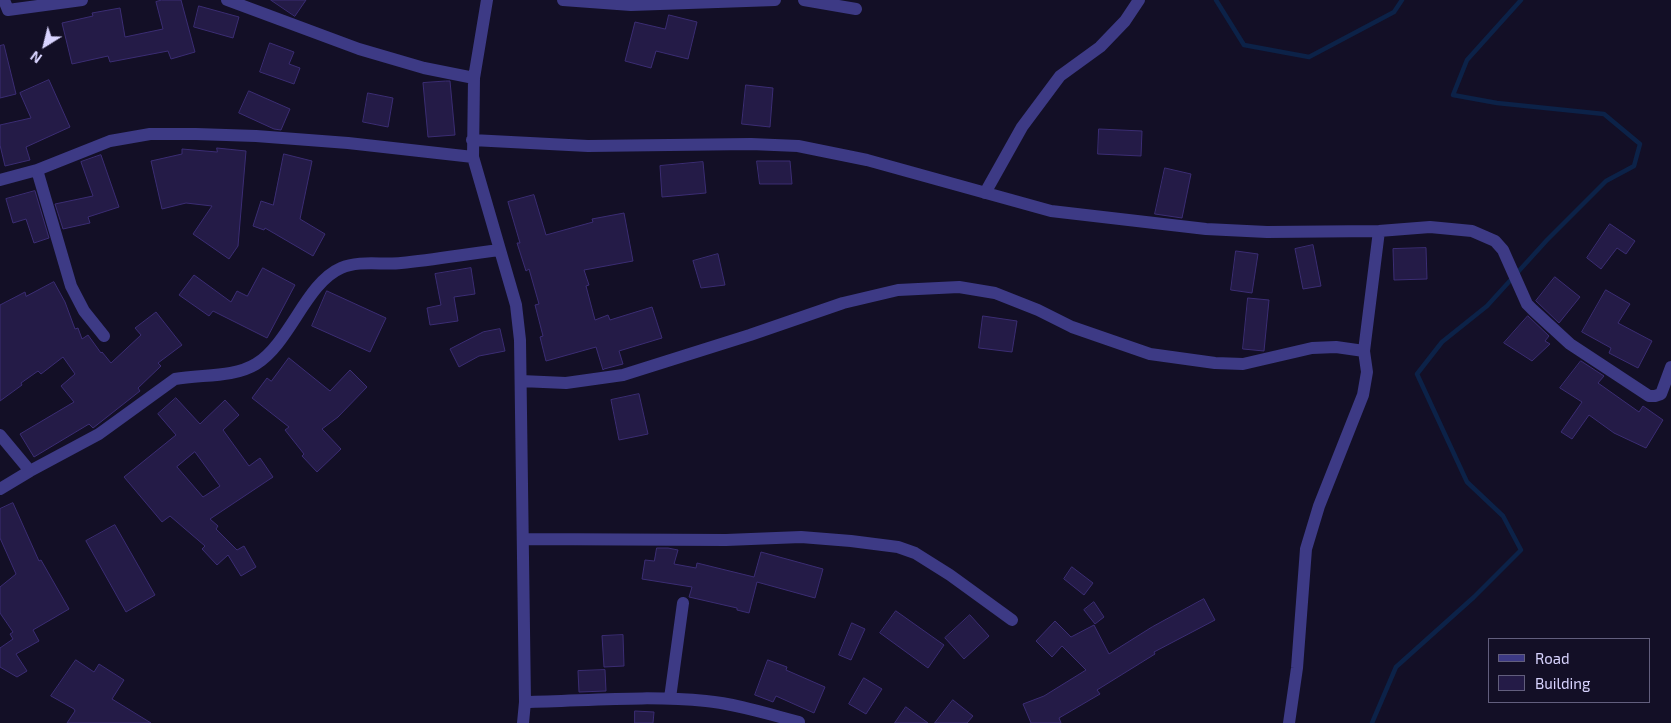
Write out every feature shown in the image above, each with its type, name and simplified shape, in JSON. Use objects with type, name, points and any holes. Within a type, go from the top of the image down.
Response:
[{"type":"street","points":[[4,7],[82,0]]},
{"type":"street","points":[[227,0],[359,49],[424,68],[474,78]]},
{"type":"street","points":[[487,0],[474,78],[472,140],[473,157],[516,305],[521,381],[524,723]]},
{"type":"street","points":[[563,0],[631,5],[775,0]]},
{"type":"street","points":[[804,0],[856,8]]},
{"type":"street","points":[[985,193],[1022,127],[1060,76],[1100,47],[1125,22],[1139,0]]},
{"type":"street","points":[[0,180],[37,170],[110,141],[150,134],[222,135],[320,141],[473,157]]},
{"type":"street","points":[[472,140],[588,146],[751,144],[798,146],[867,160],[1051,211],[1206,229],[1267,232],[1379,231],[1430,227],[1472,231],[1495,241],[1503,250],[1527,304],[1570,344],[1649,396],[1661,394],[1671,367]]},
{"type":"street","points":[[37,170],[71,286],[84,311],[104,336]]},
{"type":"street","points":[[1289,723],[1297,668],[1306,549],[1319,506],[1363,395],[1367,372],[1364,351],[1379,231]]},
{"type":"street","points":[[0,489],[98,434],[175,379],[236,372],[256,364],[276,346],[325,276],[342,267],[362,264],[399,264],[499,250]]},
{"type":"street","points":[[521,381],[566,383],[623,375],[843,303],[898,290],[958,287],[995,293],[1038,310],[1072,327],[1150,354],[1215,363],[1243,364],[1312,348],[1336,347],[1364,351]]},
{"type":"street","points":[[0,435],[30,471]]},
{"type":"street","points":[[523,539],[726,540],[801,537],[898,547],[915,553],[950,575],[1012,620]]},
{"type":"street","points":[[670,698],[683,603]]},
{"type":"street","points":[[525,702],[670,698],[737,706],[799,722]]},
{"type":"building","points":[[162,0],[181,0],[195,52],[171,59],[168,51],[110,62],[108,56],[72,64],[62,23],[93,16],[92,13],[120,8],[125,37],[163,29],[156,2]]},
{"type":"building","points":[[271,0],[306,0],[295,16]]},
{"type":"building","points":[[199,6],[239,17],[233,38],[194,27]]},
{"type":"building","points":[[669,15],[697,22],[688,59],[656,51],[651,68],[625,61],[635,22],[665,29]]},
{"type":"building","points":[[270,43],[294,52],[289,64],[300,68],[294,84],[260,72]]},
{"type":"building","points":[[4,45],[16,94],[0,98],[0,46]]},
{"type":"building","points":[[49,80],[70,127],[26,147],[30,160],[5,166],[0,145],[0,125],[31,118],[20,93]]},
{"type":"building","points":[[450,81],[455,135],[428,137],[423,83]]},
{"type":"building","points":[[746,85],[773,88],[770,127],[742,124]]},
{"type":"building","points":[[249,91],[290,109],[281,130],[274,129],[239,113]]},
{"type":"building","points":[[368,93],[393,98],[388,127],[363,122]]},
{"type":"building","points":[[1099,129],[1142,131],[1141,156],[1098,154]]},
{"type":"building","points":[[217,148],[246,151],[238,246],[229,259],[193,234],[212,206],[186,203],[162,209],[151,161],[182,154],[182,149],[217,152]]},
{"type":"building","points":[[284,154],[312,161],[300,219],[325,234],[313,256],[265,228],[264,230],[253,226],[261,201],[273,205]]},
{"type":"building","points":[[101,155],[119,207],[88,217],[90,223],[63,229],[55,204],[93,196],[81,162]]},
{"type":"building","points":[[757,161],[790,161],[792,184],[760,184]]},
{"type":"building","points":[[703,162],[706,193],[662,197],[660,166]]},
{"type":"building","points":[[1165,168],[1191,174],[1182,218],[1155,214]]},
{"type":"building","points":[[35,191],[49,238],[34,243],[26,219],[13,223],[6,199]]},
{"type":"building","points":[[534,195],[546,235],[593,222],[592,219],[624,213],[633,261],[584,270],[589,285],[586,286],[595,320],[608,315],[610,320],[652,307],[662,338],[619,351],[623,364],[603,370],[596,347],[546,361],[540,337],[543,336],[535,305],[539,304],[529,269],[526,271],[517,243],[520,243],[508,202]]},
{"type":"building","points":[[1610,224],[1635,241],[1626,254],[1617,248],[1601,269],[1587,258]]},
{"type":"building","points":[[1313,245],[1321,286],[1303,289],[1295,249]]},
{"type":"building","points":[[1426,248],[1427,279],[1394,280],[1393,249]]},
{"type":"building","points":[[1236,251],[1258,254],[1252,293],[1231,290]]},
{"type":"building","points":[[718,254],[725,285],[701,288],[693,261]]},
{"type":"building","points":[[263,268],[295,285],[267,338],[213,311],[209,316],[179,295],[194,275],[231,302],[237,291],[247,296]]},
{"type":"building","points":[[471,268],[475,294],[454,297],[458,321],[430,325],[427,308],[441,305],[435,274]]},
{"type":"building","points":[[1555,277],[1580,297],[1559,323],[1536,301]]},
{"type":"building","points":[[54,282],[65,302],[75,329],[78,328],[82,339],[88,335],[111,363],[141,335],[135,328],[156,312],[182,345],[158,363],[161,366],[138,388],[140,391],[93,428],[89,424],[34,457],[20,434],[74,402],[61,386],[75,374],[63,357],[41,374],[38,371],[0,401],[0,305],[25,292],[26,296]]},
{"type":"building","points":[[1606,290],[1630,304],[1618,323],[1652,341],[1638,368],[1609,353],[1611,348],[1582,332]]},
{"type":"building","points":[[327,291],[386,318],[370,352],[312,326]]},
{"type":"building","points":[[1248,298],[1269,300],[1264,351],[1243,349]]},
{"type":"building","points":[[983,316],[1017,321],[1012,352],[979,348]]},
{"type":"building","points":[[1528,316],[1549,336],[1545,341],[1550,344],[1532,361],[1504,343]]},
{"type":"building","points":[[500,329],[505,351],[479,356],[459,367],[450,349],[483,332]]},
{"type":"building","points":[[289,358],[330,391],[350,370],[367,387],[338,417],[322,429],[341,449],[317,472],[302,456],[304,454],[285,430],[289,427],[252,398],[267,378],[271,381]]},
{"type":"building","points":[[1581,361],[1604,376],[1598,383],[1639,412],[1643,406],[1663,420],[1646,448],[1614,433],[1589,415],[1572,439],[1561,432],[1582,402],[1560,388]]},
{"type":"building","points":[[639,394],[648,434],[619,440],[611,400]]},
{"type":"building","points":[[176,398],[200,424],[225,400],[239,415],[223,430],[249,466],[260,458],[273,477],[210,519],[218,526],[216,529],[237,550],[244,546],[256,567],[241,576],[228,555],[217,565],[202,549],[205,546],[170,516],[162,522],[124,477],[176,435],[158,414]],"holes":[[[195,452],[220,486],[203,497],[177,467]]]},
{"type":"building","points":[[13,503],[39,561],[41,560],[69,609],[33,630],[39,641],[16,654],[27,671],[17,677],[0,667],[0,648],[13,639],[10,634],[13,632],[0,613],[0,587],[16,574],[0,538],[0,509]]},
{"type":"building","points":[[115,525],[155,595],[126,612],[86,541]]},
{"type":"building","points":[[657,548],[678,550],[674,564],[696,568],[697,563],[754,577],[761,552],[823,569],[815,598],[757,582],[749,613],[737,610],[737,608],[689,597],[692,587],[642,579],[645,560],[654,561]]},
{"type":"building","points":[[1072,567],[1093,583],[1084,595],[1064,579]]},
{"type":"building","points":[[1204,599],[1215,620],[1154,652],[1155,654],[1097,690],[1100,694],[1059,718],[1061,723],[1031,723],[1023,704],[1044,696],[1086,670],[1062,646],[1052,657],[1036,641],[1055,621],[1071,637],[1094,625],[1109,654],[1152,627]]},
{"type":"building","points":[[1094,602],[1104,617],[1095,624],[1084,610]]},
{"type":"building","points":[[896,611],[944,645],[928,668],[880,633]]},
{"type":"building","points":[[970,615],[989,636],[964,659],[945,638]]},
{"type":"building","points":[[852,623],[865,629],[851,660],[839,655]]},
{"type":"building","points":[[623,635],[624,666],[604,667],[602,636]]},
{"type":"building","points":[[76,660],[94,672],[99,664],[124,680],[112,699],[151,723],[67,723],[75,711],[74,709],[51,696]]},
{"type":"building","points":[[768,660],[787,667],[786,670],[825,687],[814,713],[776,696],[773,702],[755,695]]},
{"type":"building","points":[[605,670],[606,691],[579,692],[578,671]]},
{"type":"building","points":[[864,678],[882,689],[866,714],[849,704]]},
{"type":"building","points":[[953,700],[973,716],[967,723],[935,723]]},
{"type":"building","points":[[906,707],[928,723],[895,723]]},
{"type":"building","points":[[635,711],[654,712],[653,723],[635,723]]},
{"type":"waterway","points":[[1216,0],[1244,45],[1309,57],[1394,12],[1402,0]]},
{"type":"waterway","points":[[1372,723],[1396,667],[1474,597],[1521,550],[1503,516],[1467,482],[1417,374],[1442,342],[1487,306],[1547,240],[1606,181],[1634,166],[1640,144],[1604,114],[1497,103],[1453,95],[1467,60],[1521,0]]}]
